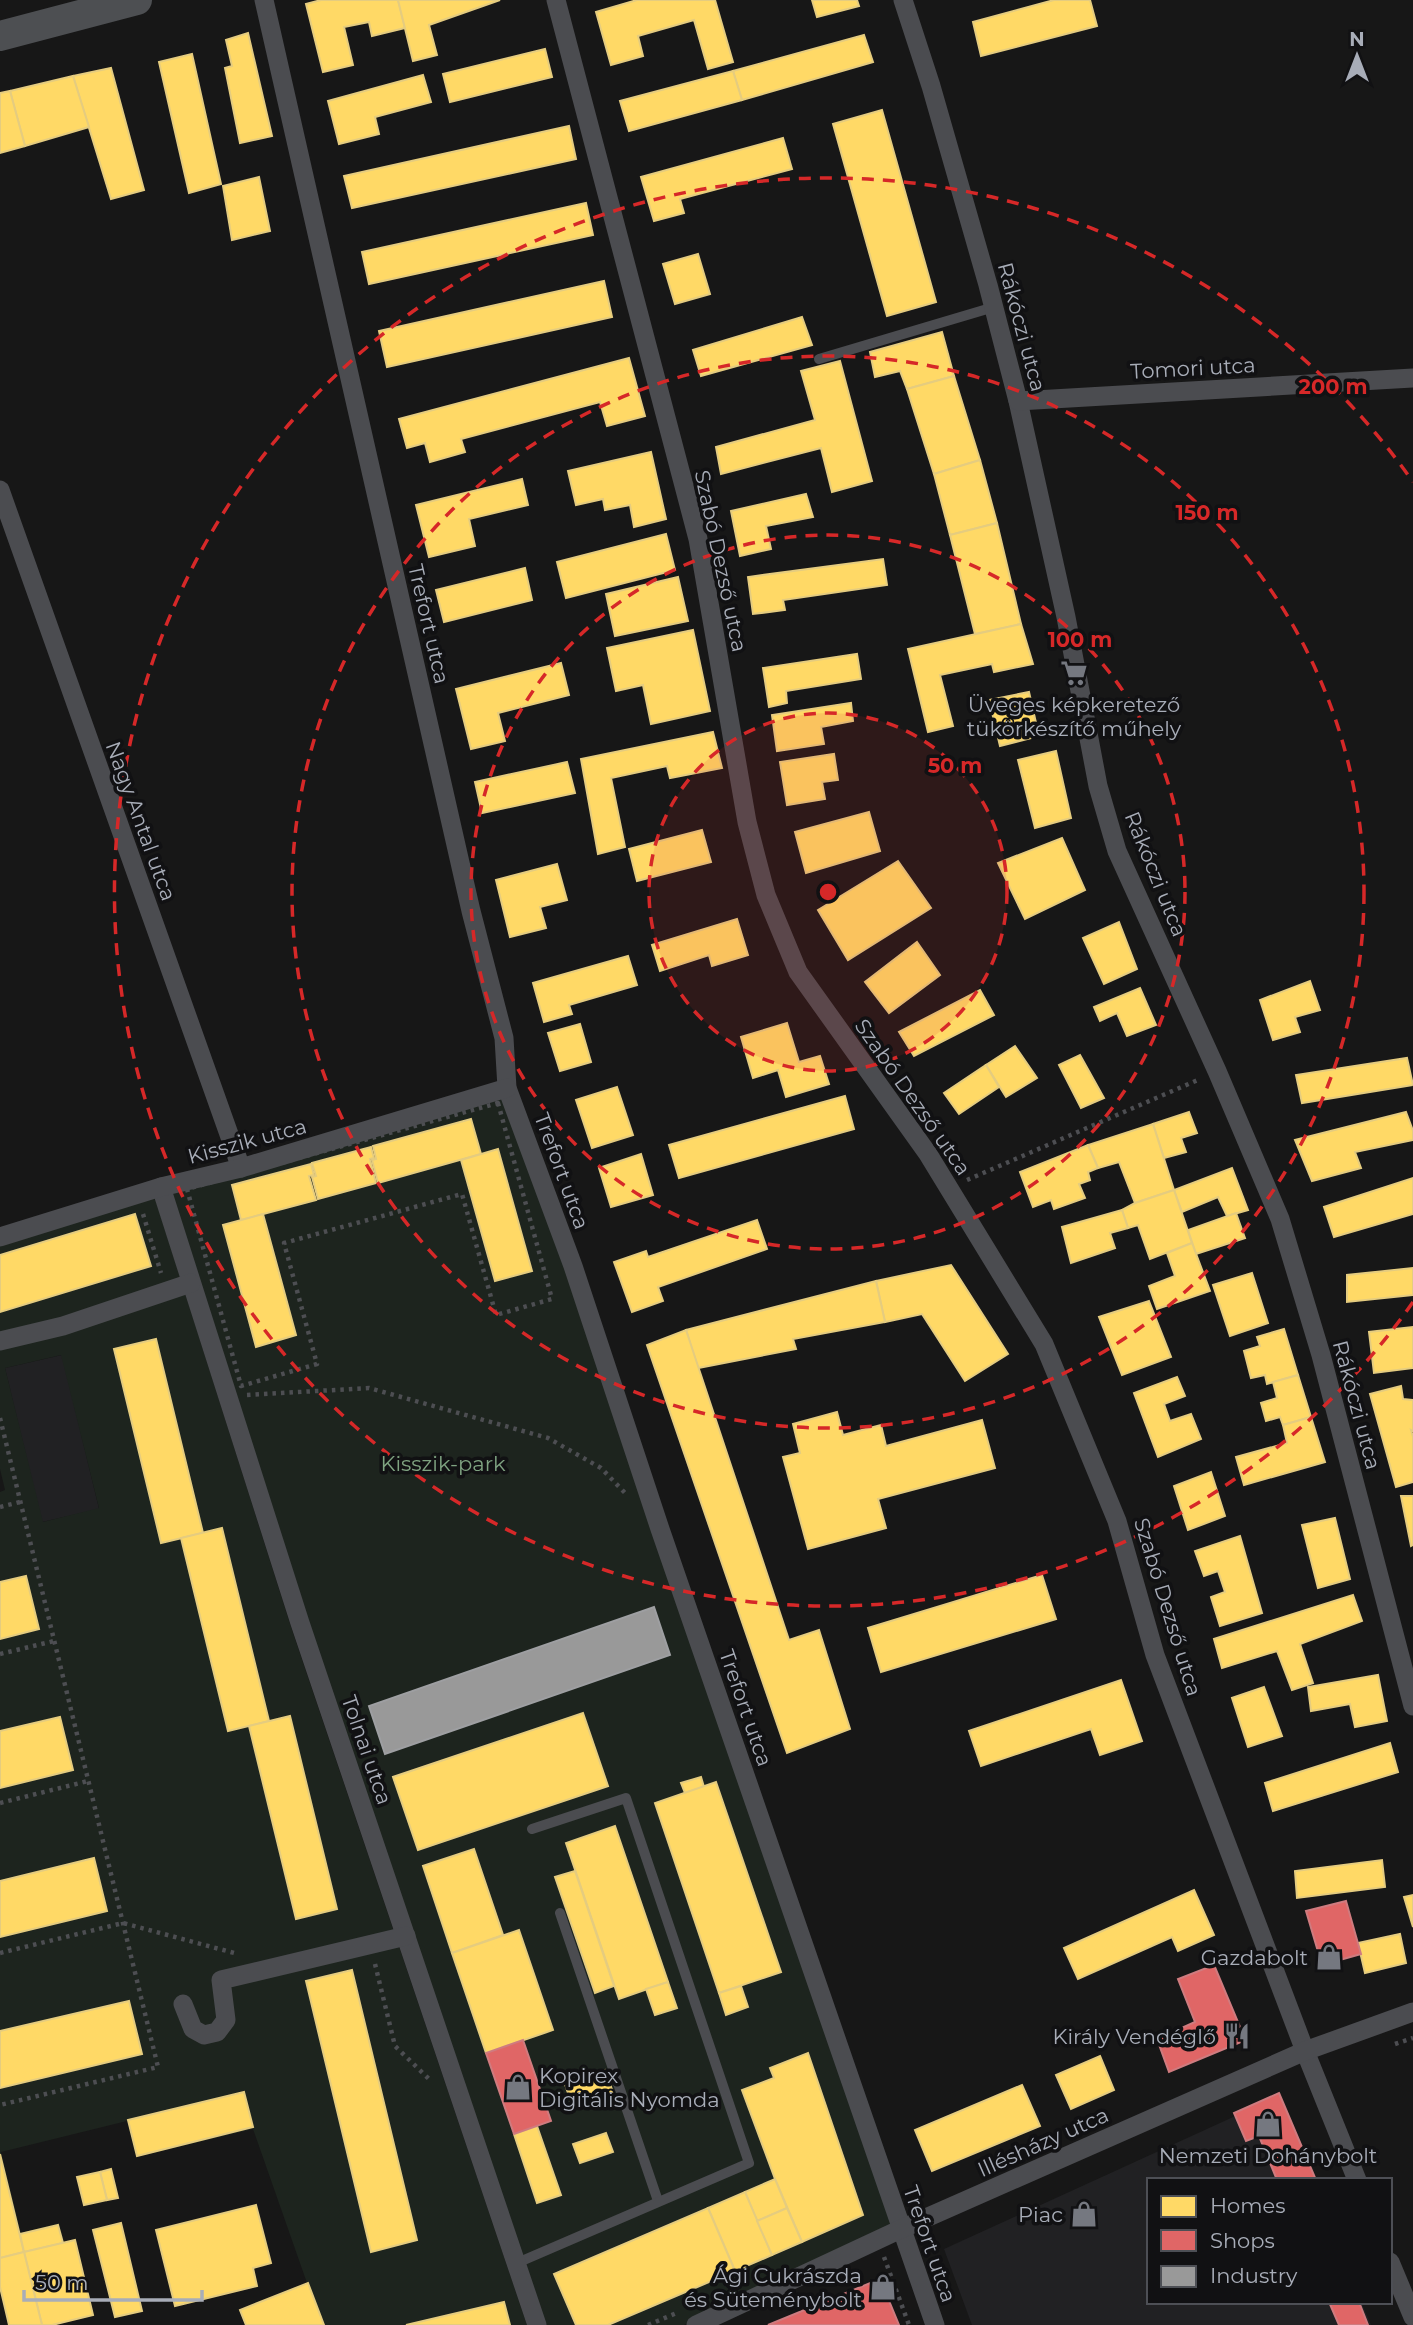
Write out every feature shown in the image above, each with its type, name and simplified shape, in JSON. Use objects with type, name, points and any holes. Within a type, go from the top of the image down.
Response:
[{"type":"main road","points":[[0,36],[137,0]]},
{"type":"street","name":"Trefort utca","points":[[264,0],[471,911],[504,1038],[507,1088],[573,1266],[934,2325]]},
{"type":"street","name":"Szabó Dezső utca","points":[[556,0],[698,539],[747,822],[766,895],[798,972],[929,1154],[1044,1344],[1117,1521],[1155,1655],[1304,2051],[1356,2178]]},
{"type":"street","name":"Rákóczi utca","points":[[903,0],[931,86],[1018,401],[1066,617],[1098,786],[1117,851],[1217,1071],[1280,1219],[1321,1354],[1413,1706]]},
{"type":"street","name":"Tomori utca","points":[[1018,401],[1413,378]]},
{"type":"street","name":"Nagy Antal utca","points":[[0,490],[52,642],[242,1167]]},
{"type":"street","name":"Kisszik utca","points":[[0,1237],[161,1187],[242,1167],[507,1088]]},
{"type":"street","name":"Tolnai utca","points":[[161,1187],[227,1396],[537,2325]]},
{"type":"street","points":[[0,1341],[63,1326],[191,1283]]},
{"type":"street","points":[[183,2004],[193,2029],[204,2035],[217,2032],[226,2020],[221,1980],[406,1936]]},
{"type":"street","name":"Illésházy utca","points":[[696,2325],[901,2229],[1304,2051],[1413,2012]]},
{"type":"street","points":[[1392,2267],[1413,2317]]},
{"type":"lane","points":[[819,359],[994,307]]},
{"type":"lane","points":[[517,2263],[749,2163],[626,1798],[532,1829]]},
{"type":"lane","points":[[560,1913],[658,2202]]},
{"type":"path","points":[[949,1188],[1217,1071]]},
{"type":"path","points":[[498,1103],[552,1299],[496,1315],[462,1194],[284,1243],[317,1364],[242,1385],[187,1189],[498,1103]]},
{"type":"path","points":[[141,1207],[162,1277]]},
{"type":"path","points":[[227,1396],[369,1388],[548,1437],[601,1468],[626,1494]]},
{"type":"path","points":[[0,1418],[158,2067],[0,2105]]},
{"type":"path","points":[[0,1507],[20,1502]]},
{"type":"path","points":[[0,1654],[54,1641]]},
{"type":"path","points":[[0,1803],[88,1781]]},
{"type":"path","points":[[0,1953],[122,1923],[243,1955]]},
{"type":"path","points":[[371,1945],[395,2046],[439,2088]]},
{"type":"path","points":[[878,2240],[909,2325]]},
{"type":"shaded area","points":[[62,1355],[99,1509],[42,1522],[5,1368]]},
{"type":"shaded area","name":"Piac","points":[[1275,2098],[1309,2178],[1147,2178],[1147,2304],[1362,2304],[1371,2325],[972,2325],[944,2249]]},
{"type":"green space","name":"Kisszik-park","points":[[503,1094],[567,1268],[894,2226],[684,2325],[541,2325],[166,1190]]},
{"type":"green space","points":[[155,1198],[291,1627],[527,2325],[510,2325],[504,2302],[406,2325],[245,2325],[239,2310],[307,2283],[253,2129],[136,2157],[127,2121],[1,2152],[21,2233],[59,2223],[64,2242],[75,2239],[94,2315],[52,2325],[93,2315],[75,2240],[63,2243],[58,2225],[20,2234],[0,2154],[0,2088],[142,2053],[129,2001],[0,2031],[0,1937],[107,1911],[94,1858],[0,1881],[0,1788],[73,1769],[60,1717],[0,1731],[0,1639],[39,1629],[26,1576],[0,1582],[0,1492],[5,1490],[0,1469],[0,1312],[151,1266],[135,1214],[0,1255],[0,1245]],"holes":[[[61,1355],[99,1508],[43,1522],[5,1368]],[[222,1529],[269,1721],[290,1716],[337,1909],[295,1919],[249,1726],[228,1730],[181,1538]],[[244,2092],[253,2127],[138,2156],[129,2120]]]},
{"type":"building: Homes","points":[[321,0],[398,0],[405,28],[372,36],[369,22],[344,27],[353,65],[323,72],[306,4]]},
{"type":"building: Homes","points":[[398,0],[500,0],[429,25],[437,55],[413,61]]},
{"type":"building: Homes","points":[[637,0],[715,0],[733,62],[708,69],[694,20],[638,36],[643,56],[611,65],[596,12]]},
{"type":"building: Homes","points":[[812,0],[857,0],[859,6],[817,17]]},
{"type":"building: Homes","points":[[1054,0],[1090,0],[1097,26],[981,56],[973,22]]},
{"type":"building: Homes","points":[[248,33],[272,136],[240,143],[225,68],[232,66],[226,40]]},
{"type":"building: Homes","points":[[864,35],[873,62],[742,100],[733,71]]},
{"type":"building: Homes","points":[[545,49],[552,77],[450,102],[443,74]]},
{"type":"building: Homes","points":[[192,54],[221,184],[189,193],[159,62]]},
{"type":"building: Homes","points":[[111,68],[144,190],[111,199],[73,76]]},
{"type":"building: Homes","points":[[733,71],[742,100],[629,131],[620,101]]},
{"type":"building: Homes","points":[[423,75],[431,102],[375,117],[379,134],[339,144],[328,101]]},
{"type":"building: Homes","points":[[73,76],[89,127],[25,146],[10,91]]},
{"type":"building: Homes","points":[[10,91],[25,146],[0,153],[0,93]]},
{"type":"building: Homes","points":[[882,110],[936,302],[887,316],[833,124]]},
{"type":"building: Homes","points":[[569,126],[576,159],[352,208],[344,176]]},
{"type":"building: Homes","points":[[783,138],[792,169],[680,199],[684,213],[654,221],[641,177]]},
{"type":"building: Homes","points":[[259,177],[270,231],[232,240],[223,186]]},
{"type":"building: Homes","points":[[586,203],[593,235],[369,284],[362,252]]},
{"type":"building: Homes","points":[[698,254],[710,294],[675,304],[663,264]]},
{"type":"building: Homes","points":[[604,281],[612,317],[387,367],[379,331]]},
{"type":"building: Homes","points":[[802,317],[812,345],[701,376],[693,350]]},
{"type":"building: Homes","points":[[942,332],[954,376],[907,389],[900,371],[875,377],[870,352]]},
{"type":"building: Homes","points":[[629,358],[645,416],[607,426],[600,402],[461,439],[465,452],[430,462],[425,443],[407,448],[399,419]]},
{"type":"building: Homes","points":[[840,361],[872,481],[832,492],[821,448],[721,474],[716,447],[815,420],[801,371]]},
{"type":"building: Homes","points":[[954,376],[980,460],[934,474],[907,389]]},
{"type":"building: Homes","points":[[651,452],[666,519],[634,527],[630,505],[605,510],[603,499],[576,505],[568,471]]},
{"type":"building: Homes","points":[[980,460],[997,523],[950,535],[934,474]]},
{"type":"building: Homes","points":[[522,479],[528,505],[469,519],[475,546],[429,557],[416,505]]},
{"type":"building: Homes","points":[[806,494],[813,517],[766,526],[771,549],[740,556],[731,511]]},
{"type":"building: Homes","points":[[997,523],[1021,624],[975,634],[950,535]]},
{"type":"building: Homes","points":[[666,534],[675,570],[566,598],[557,562]]},
{"type":"building: Homes","points":[[883,559],[887,585],[783,600],[785,610],[753,614],[748,577]]},
{"type":"building: Homes","points":[[525,568],[532,600],[444,622],[436,590]]},
{"type":"building: Homes","points":[[678,577],[688,621],[615,636],[606,594]]},
{"type":"building: Homes","points":[[1021,624],[1033,664],[994,672],[992,664],[940,675],[953,726],[928,732],[908,649]]},
{"type":"building: Homes","points":[[693,630],[710,711],[651,724],[643,685],[616,691],[607,648]]},
{"type":"building: Homes","points":[[857,654],[861,679],[786,691],[787,703],[769,707],[763,668]]},
{"type":"building: Homes","points":[[561,663],[569,695],[498,713],[505,741],[471,749],[456,689]]},
{"type":"building: Homes","points":[[1029,692],[1039,736],[1000,746],[989,700]]},
{"type":"building: Homes","points":[[851,703],[853,721],[821,727],[824,744],[777,751],[772,715]]},
{"type":"building: Homes","points":[[713,732],[722,768],[670,778],[667,766],[611,778],[625,847],[598,854],[581,759]]},
{"type":"building: Homes","points":[[1056,751],[1071,818],[1035,828],[1018,760]]},
{"type":"building: Homes","points":[[834,754],[838,780],[822,782],[825,799],[787,805],[780,762]]},
{"type":"building: Homes","points":[[567,762],[575,793],[482,813],[475,782]]},
{"type":"building: Homes","points":[[869,812],[880,851],[806,873],[795,832]]},
{"type":"building: Homes","points":[[702,830],[711,862],[637,881],[629,849]]},
{"type":"building: Homes","points":[[1062,838],[1085,890],[1025,919],[998,863]]},
{"type":"building: Homes","points":[[898,861],[931,908],[848,960],[818,910]]},
{"type":"building: Homes","points":[[557,864],[567,900],[540,907],[546,928],[510,937],[496,880]]},
{"type":"building: Homes","points":[[737,919],[748,955],[712,966],[709,955],[660,971],[652,945]]},
{"type":"building: Homes","points":[[1119,922],[1137,969],[1104,984],[1083,938]]},
{"type":"building: Homes","points":[[917,942],[940,975],[889,1013],[865,982]]},
{"type":"building: Homes","points":[[628,956],[637,985],[569,1005],[572,1014],[544,1022],[533,983]]},
{"type":"building: Homes","points":[[1310,981],[1320,1010],[1295,1017],[1300,1032],[1273,1040],[1260,1000]]},
{"type":"building: Homes","points":[[1140,988],[1156,1025],[1127,1036],[1117,1013],[1100,1021],[1094,1007]]},
{"type":"building: Homes","points":[[980,990],[994,1015],[914,1056],[899,1032]]},
{"type":"building: Homes","points":[[787,1023],[799,1062],[820,1056],[829,1084],[786,1097],[778,1070],[753,1078],[741,1037]]},
{"type":"building: Homes","points":[[580,1024],[591,1062],[560,1071],[548,1033]]},
{"type":"building: Homes","points":[[1015,1046],[1037,1078],[1006,1097],[986,1065]]},
{"type":"building: Homes","points":[[1080,1055],[1104,1098],[1081,1108],[1059,1065]]},
{"type":"building: Homes","points":[[1407,1058],[1413,1085],[1302,1103],[1296,1075]]},
{"type":"building: Homes","points":[[986,1065],[999,1087],[959,1114],[944,1093]]},
{"type":"building: Homes","points":[[617,1087],[633,1135],[592,1148],[576,1100]]},
{"type":"building: Homes","points":[[845,1096],[854,1129],[679,1178],[669,1145]]},
{"type":"building: Homes","points":[[1189,1112],[1197,1133],[1181,1138],[1186,1152],[1164,1158],[1153,1124]]},
{"type":"building: Homes","points":[[1406,1112],[1413,1131],[1413,1140],[1355,1152],[1361,1168],[1312,1181],[1295,1140]]},
{"type":"building: Homes","points":[[471,1119],[481,1154],[378,1183],[372,1160],[376,1159],[373,1146]]},
{"type":"building: Homes","points":[[1153,1124],[1174,1190],[1135,1203],[1119,1162],[1098,1168],[1088,1145]]},
{"type":"building: Homes","points":[[1088,1145],[1098,1168],[1088,1172],[1090,1180],[1079,1184],[1085,1198],[1054,1209],[1051,1200],[1033,1207],[1020,1172]]},
{"type":"building: Homes","points":[[371,1147],[374,1158],[370,1159],[376,1183],[318,1199],[312,1177],[316,1176],[312,1163]]},
{"type":"building: Homes","points":[[498,1149],[532,1271],[495,1281],[461,1160]]},
{"type":"building: Homes","points":[[641,1154],[653,1195],[611,1207],[599,1168]]},
{"type":"building: Homes","points":[[311,1164],[314,1175],[309,1176],[316,1200],[241,1220],[232,1185]]},
{"type":"building: Homes","points":[[1232,1168],[1248,1210],[1227,1216],[1218,1197],[1182,1212],[1174,1190]]},
{"type":"building: Homes","points":[[1413,1178],[1413,1214],[1334,1237],[1324,1207]]},
{"type":"building: Homes","points":[[1174,1190],[1192,1243],[1150,1259],[1138,1225],[1128,1228],[1122,1210]]},
{"type":"building: Homes","points":[[1122,1210],[1128,1228],[1110,1233],[1115,1248],[1071,1263],[1062,1227]]},
{"type":"building: Homes","points":[[1236,1213],[1245,1238],[1196,1254],[1188,1230]]},
{"type":"building: Homes","points":[[135,1214],[151,1266],[0,1312],[0,1255]]},
{"type":"building: Homes","points":[[263,1214],[296,1335],[256,1347],[223,1225]]},
{"type":"building: Homes","points":[[757,1220],[767,1249],[658,1287],[663,1301],[632,1312],[614,1262],[646,1251],[648,1257]]},
{"type":"building: Homes","points":[[1192,1243],[1210,1291],[1157,1309],[1149,1286],[1175,1276],[1167,1253]]},
{"type":"building: Homes","points":[[951,1265],[1008,1354],[965,1381],[922,1314],[885,1322],[876,1281]]},
{"type":"building: Homes","points":[[1413,1268],[1413,1295],[1347,1302],[1347,1275]]},
{"type":"building: Homes","points":[[1252,1273],[1268,1323],[1230,1336],[1213,1285]]},
{"type":"building: Homes","points":[[876,1281],[885,1322],[793,1339],[796,1349],[698,1368],[686,1330]]},
{"type":"building: Homes","points":[[1149,1301],[1171,1357],[1122,1375],[1099,1317]]},
{"type":"building: Homes","points":[[1413,1327],[1413,1368],[1374,1373],[1369,1332]]},
{"type":"building: Homes","points":[[1284,1329],[1298,1375],[1267,1384],[1265,1375],[1251,1378],[1244,1351],[1260,1346],[1257,1337]]},
{"type":"building: Homes","points":[[686,1330],[789,1640],[819,1630],[850,1729],[787,1753],[647,1345]]},
{"type":"building: Homes","points":[[156,1339],[203,1533],[161,1543],[114,1349]]},
{"type":"building: Homes","points":[[1298,1375],[1311,1417],[1283,1425],[1280,1417],[1266,1421],[1261,1403],[1277,1398],[1273,1382]]},
{"type":"building: Homes","points":[[1177,1377],[1185,1396],[1164,1404],[1170,1421],[1191,1414],[1201,1439],[1158,1457],[1134,1393]]},
{"type":"building: Homes","points":[[1401,1386],[1403,1399],[1413,1400],[1413,1482],[1396,1487],[1370,1394]]},
{"type":"building: Homes","points":[[837,1412],[843,1435],[881,1425],[886,1446],[982,1420],[995,1468],[878,1499],[886,1528],[808,1549],[783,1457],[800,1453],[793,1424]]},
{"type":"building: Homes","points":[[1311,1417],[1325,1462],[1244,1485],[1236,1457],[1287,1443],[1283,1425]]},
{"type":"building: Homes","points":[[1211,1472],[1225,1516],[1188,1530],[1174,1486]]},
{"type":"building: Homes","points":[[1401,1496],[1413,1496],[1411,1546]]},
{"type":"building: Homes","points":[[1335,1518],[1350,1579],[1318,1588],[1302,1525]]},
{"type":"building: Homes","points":[[222,1528],[269,1721],[228,1731],[181,1538]]},
{"type":"building: Homes","points":[[1240,1536],[1262,1613],[1220,1626],[1211,1597],[1225,1592],[1218,1571],[1204,1576],[1195,1551]]},
{"type":"building: Homes","points":[[1042,1575],[1056,1619],[881,1672],[868,1628]]},
{"type":"building: Homes","points":[[26,1576],[39,1629],[0,1639],[0,1582]]},
{"type":"building: Homes","points":[[1353,1595],[1362,1621],[1300,1644],[1313,1683],[1292,1690],[1277,1651],[1222,1668],[1214,1639]]},
{"type":"building: Homes","points":[[1378,1675],[1387,1721],[1355,1727],[1350,1704],[1311,1711],[1308,1687]]},
{"type":"building: Homes","points":[[1121,1680],[1142,1741],[1100,1755],[1091,1729],[981,1766],[969,1731]]},
{"type":"building: Homes","points":[[1264,1687],[1282,1736],[1248,1747],[1232,1698]]},
{"type":"building: Homes","points":[[583,1713],[608,1786],[418,1850],[393,1777]]},
{"type":"building: Homes","points":[[290,1716],[337,1909],[296,1919],[249,1726]]},
{"type":"building: Homes","points":[[60,1717],[73,1770],[0,1788],[0,1731]]},
{"type":"building: Homes","points":[[1390,1743],[1398,1772],[1273,1811],[1265,1783]]},
{"type":"building: Homes","points":[[701,1777],[704,1787],[685,1793],[681,1783]]},
{"type":"building: Homes","points":[[716,1782],[781,1972],[719,1993],[655,1803]]},
{"type":"building: Homes","points":[[615,1826],[668,1982],[619,1999],[566,1843]]},
{"type":"building: Homes","points":[[474,1849],[503,1935],[452,1953],[423,1866]]},
{"type":"building: Homes","points":[[94,1858],[107,1911],[0,1937],[0,1881]]},
{"type":"building: Homes","points":[[1382,1860],[1385,1887],[1297,1898],[1295,1871]]},
{"type":"building: Homes","points":[[575,1871],[614,1986],[595,1993],[555,1877]]},
{"type":"building: Homes","points":[[1194,1890],[1214,1935],[1178,1951],[1172,1937],[1078,1979],[1064,1948]]},
{"type":"building: Homes","points":[[1413,1895],[1413,1927],[1404,1897]]},
{"type":"building: Homes","points":[[519,1930],[553,2030],[486,2053],[452,1953]]},
{"type":"building: Homes","points":[[1400,1934],[1406,1963],[1365,1973],[1358,1943]]},
{"type":"building: Homes","points":[[352,1970],[417,2240],[371,2252],[306,1981]]},
{"type":"building: Homes","points":[[668,1982],[677,2008],[655,2015],[646,1989]]},
{"type":"building: Homes","points":[[741,1986],[748,2007],[726,2015],[719,1993]]},
{"type":"building: Homes","points":[[129,2001],[142,2054],[0,2088],[0,2031]]},
{"type":"building: Homes","points":[[808,2053],[863,2215],[802,2242],[742,2090],[774,2078],[770,2068]]},
{"type":"building: Homes","points":[[1100,2056],[1114,2090],[1071,2109],[1056,2075]]},
{"type":"building: Homes","points":[[605,2070],[614,2095],[573,2108],[565,2084]]},
{"type":"building: Homes","points":[[1022,2085],[1040,2126],[932,2171],[915,2130]]},
{"type":"building: Homes","points":[[244,2092],[253,2127],[137,2156],[128,2120]]},
{"type":"building: Homes","points":[[537,2126],[561,2195],[537,2203],[514,2134]]},
{"type":"building: Homes","points":[[606,2133],[613,2152],[580,2163],[573,2144]]},
{"type":"building: Homes","points":[[0,2154],[24,2252],[0,2258]]},
{"type":"building: Homes","points":[[111,2169],[118,2198],[107,2200],[100,2172]]},
{"type":"building: Homes","points":[[100,2172],[107,2200],[84,2205],[77,2177]]},
{"type":"building: Homes","points":[[775,2179],[787,2208],[757,2221],[745,2192]]},
{"type":"building: Homes","points":[[745,2192],[772,2255],[735,2271],[708,2208]]},
{"type":"building: Homes","points":[[256,2205],[271,2263],[253,2268],[257,2286],[175,2306],[156,2230]]},
{"type":"building: Homes","points":[[708,2208],[735,2271],[608,2325],[576,2325],[554,2274]]},
{"type":"building: Homes","points":[[787,2208],[802,2242],[772,2255],[757,2221]]},
{"type":"building: Homes","points":[[121,2223],[142,2311],[115,2317],[93,2230]]},
{"type":"building: Homes","points":[[58,2225],[63,2243],[24,2252],[20,2234]]},
{"type":"building: Homes","points":[[75,2240],[93,2315],[42,2325],[24,2252]]},
{"type":"building: Homes","points":[[24,2252],[42,2325],[9,2325],[0,2287],[0,2258]]},
{"type":"building: Homes","points":[[308,2283],[324,2325],[246,2325],[240,2310]]},
{"type":"building: Homes","points":[[504,2302],[510,2325],[406,2325]]},
{"type":"building: Shops","points":[[1346,1901],[1361,1954],[1322,1965],[1306,1911]]},
{"type":"building: Shops","points":[[1214,1965],[1243,2034],[1241,2042],[1169,2072],[1157,2039],[1195,2022],[1178,1979]]},
{"type":"building: Shops","name":"Kopirex Digitális Nyomda","points":[[523,2040],[551,2121],[514,2134],[486,2053]]},
{"type":"building: Shops","points":[[1279,2093],[1315,2178],[1276,2178],[1259,2136],[1246,2141],[1234,2113]]},
{"type":"building: Shops","points":[[880,2279],[899,2325],[768,2325]]},
{"type":"building: Shops","points":[[1330,2304],[1360,2304],[1368,2325],[1339,2325]]},
{"type":"building: Industry","points":[[654,1607],[670,1655],[385,1754],[369,1706]]},
{"type":"place","name":"Üveges képkeretező tükörkészítő műhely","points":[[1074,673]]},
{"type":"place","name":"Gazdabolt","points":[[1329,1957]]},
{"type":"place","name":"Király Vendéglő","points":[[1237,2036]]},
{"type":"place","name":"Kopirex Digitális Nyomda","points":[[518,2087]]},
{"type":"place","name":"Nemzeti Dohánybolt","points":[[1268,2124]]},
{"type":"place","name":"Piac","points":[[1084,2214]]},
{"type":"place","name":"Ági Cukrászda és Süteménybolt","points":[[883,2287]]}]
